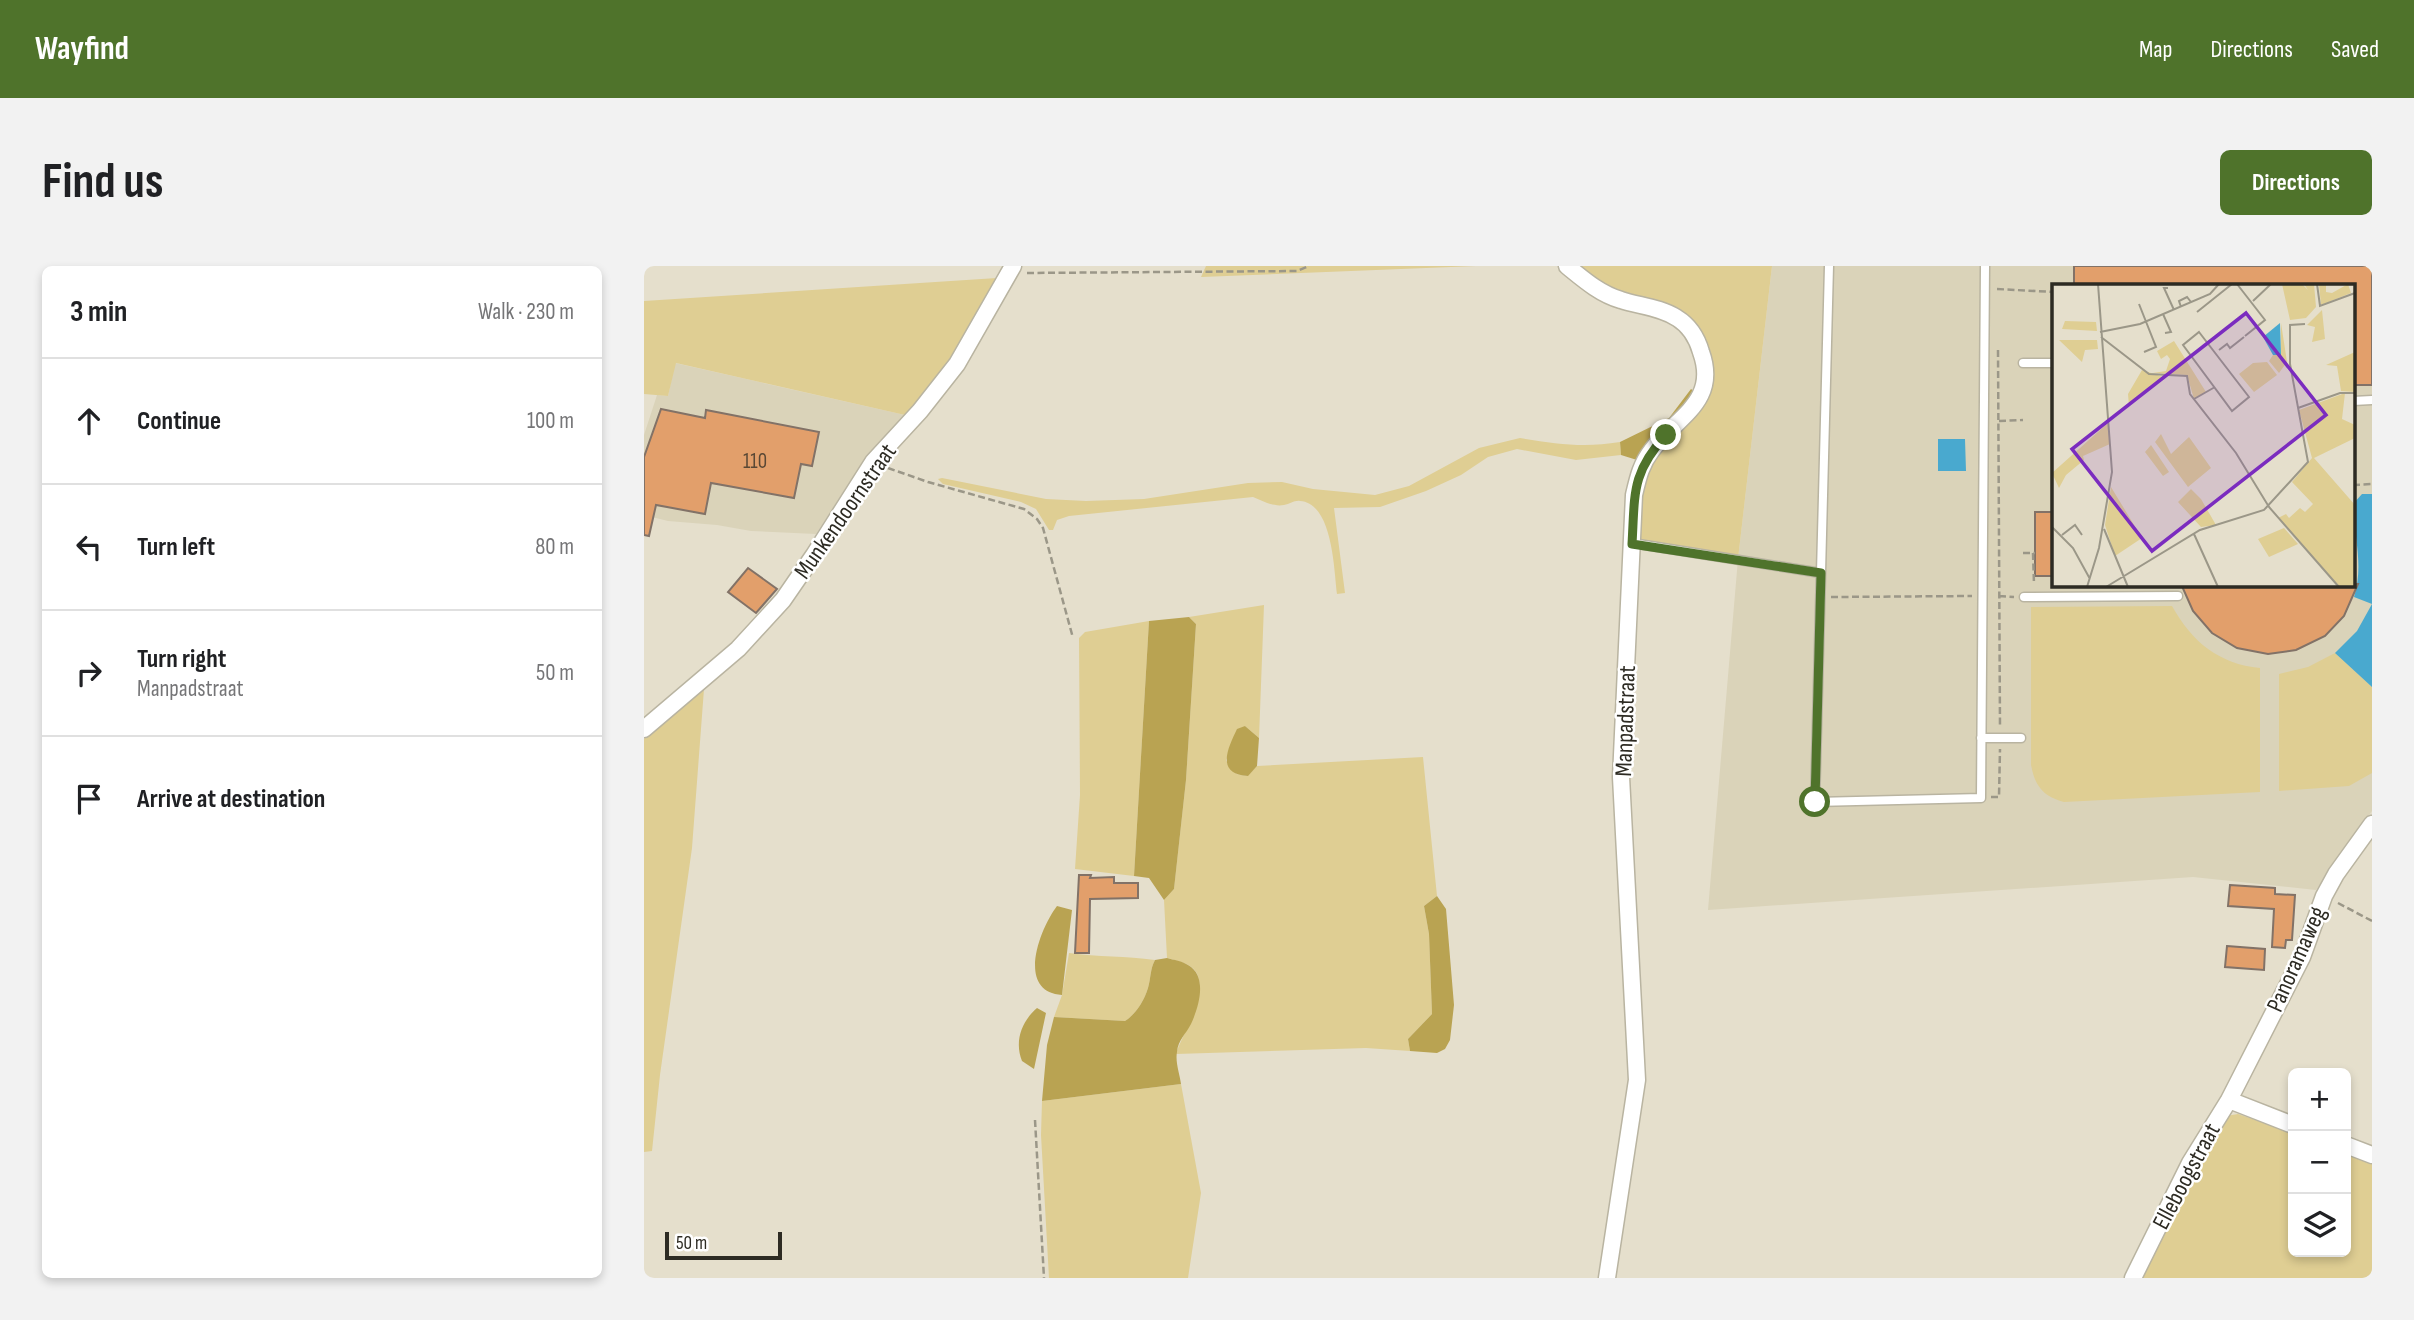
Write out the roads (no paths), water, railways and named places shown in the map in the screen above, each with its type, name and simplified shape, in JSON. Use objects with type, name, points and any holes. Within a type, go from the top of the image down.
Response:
[{"type":"street","name":"Manpadstraat","points":[[1567,266],[1587,282],[1619,300],[1665,312],[1689,327],[1704,359],[1705,383],[1700,397],[1686,416],[1652,450],[1640,468],[1634,495],[1622,777],[1637,1080],[1607,1278]]},
{"type":"street","name":"Munkendoornstraat","points":[[644,729],[738,649],[783,600],[873,462],[920,411],[957,364],[1011,270]]},
{"type":"street","name":"Panoramaweg","points":[[2229,1100],[2302,957],[2324,896],[2336,874],[2372,824]]},
{"type":"street","name":"Elleboogstraat","points":[[2133,1278],[2190,1163],[2229,1100],[2288,1123]]},
{"type":"street","points":[[2351,1147],[2372,1155]]},
{"type":"lane","points":[[1829,266],[1815,802],[1981,799],[1985,266]]},
{"type":"lane","points":[[2022,363],[2052,363]]},
{"type":"lane","points":[[2354,401],[2372,400]]},
{"type":"lane","points":[[1632,544],[1821,573]]},
{"type":"lane","points":[[2024,597],[2178,596]]},
{"type":"lane","points":[[1982,738],[2021,738]]},
{"type":"water","points":[[1938,439],[1965,439],[1966,471],[1938,471]]},
{"type":"water","points":[[2362,494],[2372,494],[2372,604],[2354,597],[2358,562],[2354,503]]},
{"type":"water","points":[[2372,604],[2372,687],[2335,653],[2357,631]]}]
